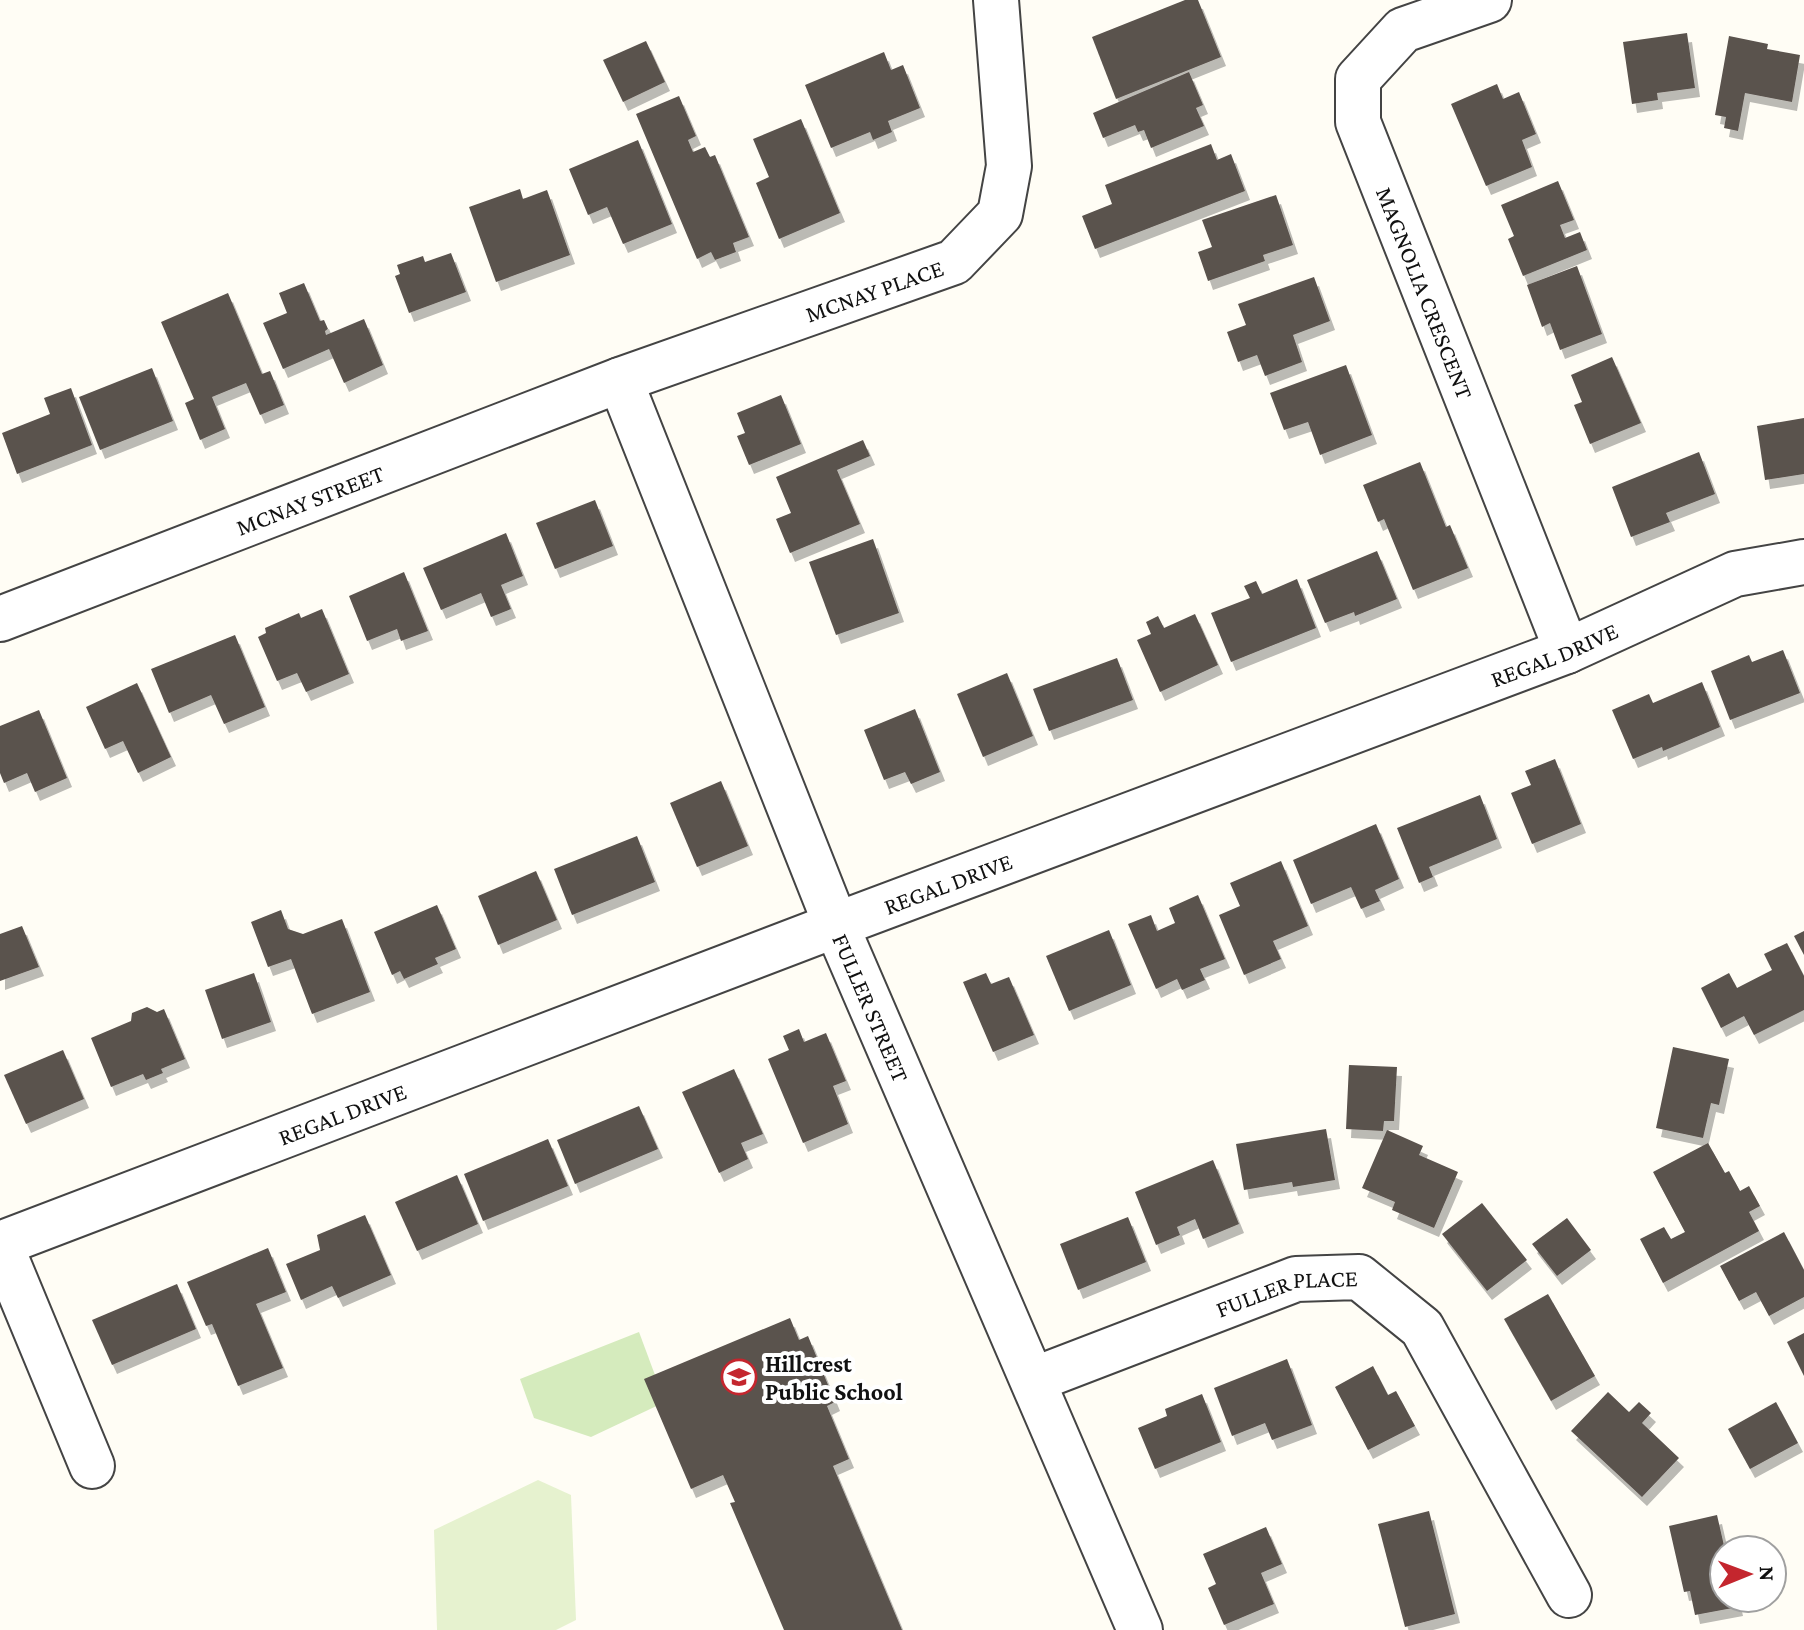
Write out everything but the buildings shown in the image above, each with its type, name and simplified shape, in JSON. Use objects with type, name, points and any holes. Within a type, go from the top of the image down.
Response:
[{"type":"street","name":"MCNAY PLACE","points":[[620,380],[954,262],[1000,214],[1009,166],[996,0]]},
{"type":"street","name":"MAGNOLIA CRESCENT","points":[[1489,0],[1403,30],[1358,79],[1358,122],[1567,651]]},
{"type":"street","name":"MCNAY STREET","points":[[0,619],[620,380]]},
{"type":"street","name":"FULLER STREET","points":[[620,380],[836,925],[1140,1630]]},
{"type":"street","name":"REGAL DRIVE","points":[[0,1244],[836,925],[1567,651],[1735,574],[1804,562]]},
{"type":"street","points":[[0,1244],[92,1466]]},
{"type":"street","name":"FULLER PLACE","points":[[1033,1380],[1296,1279],[1359,1277],[1422,1328],[1569,1595]]},
{"type":"green space","points":[[639,1332],[665,1402],[591,1437],[534,1418],[520,1379]]},
{"type":"green space","points":[[538,1480],[571,1495],[576,1620],[556,1630],[437,1630],[434,1530]]},
{"type":"place","name":"Hillcrest Public School","points":[[739,1377]]}]
